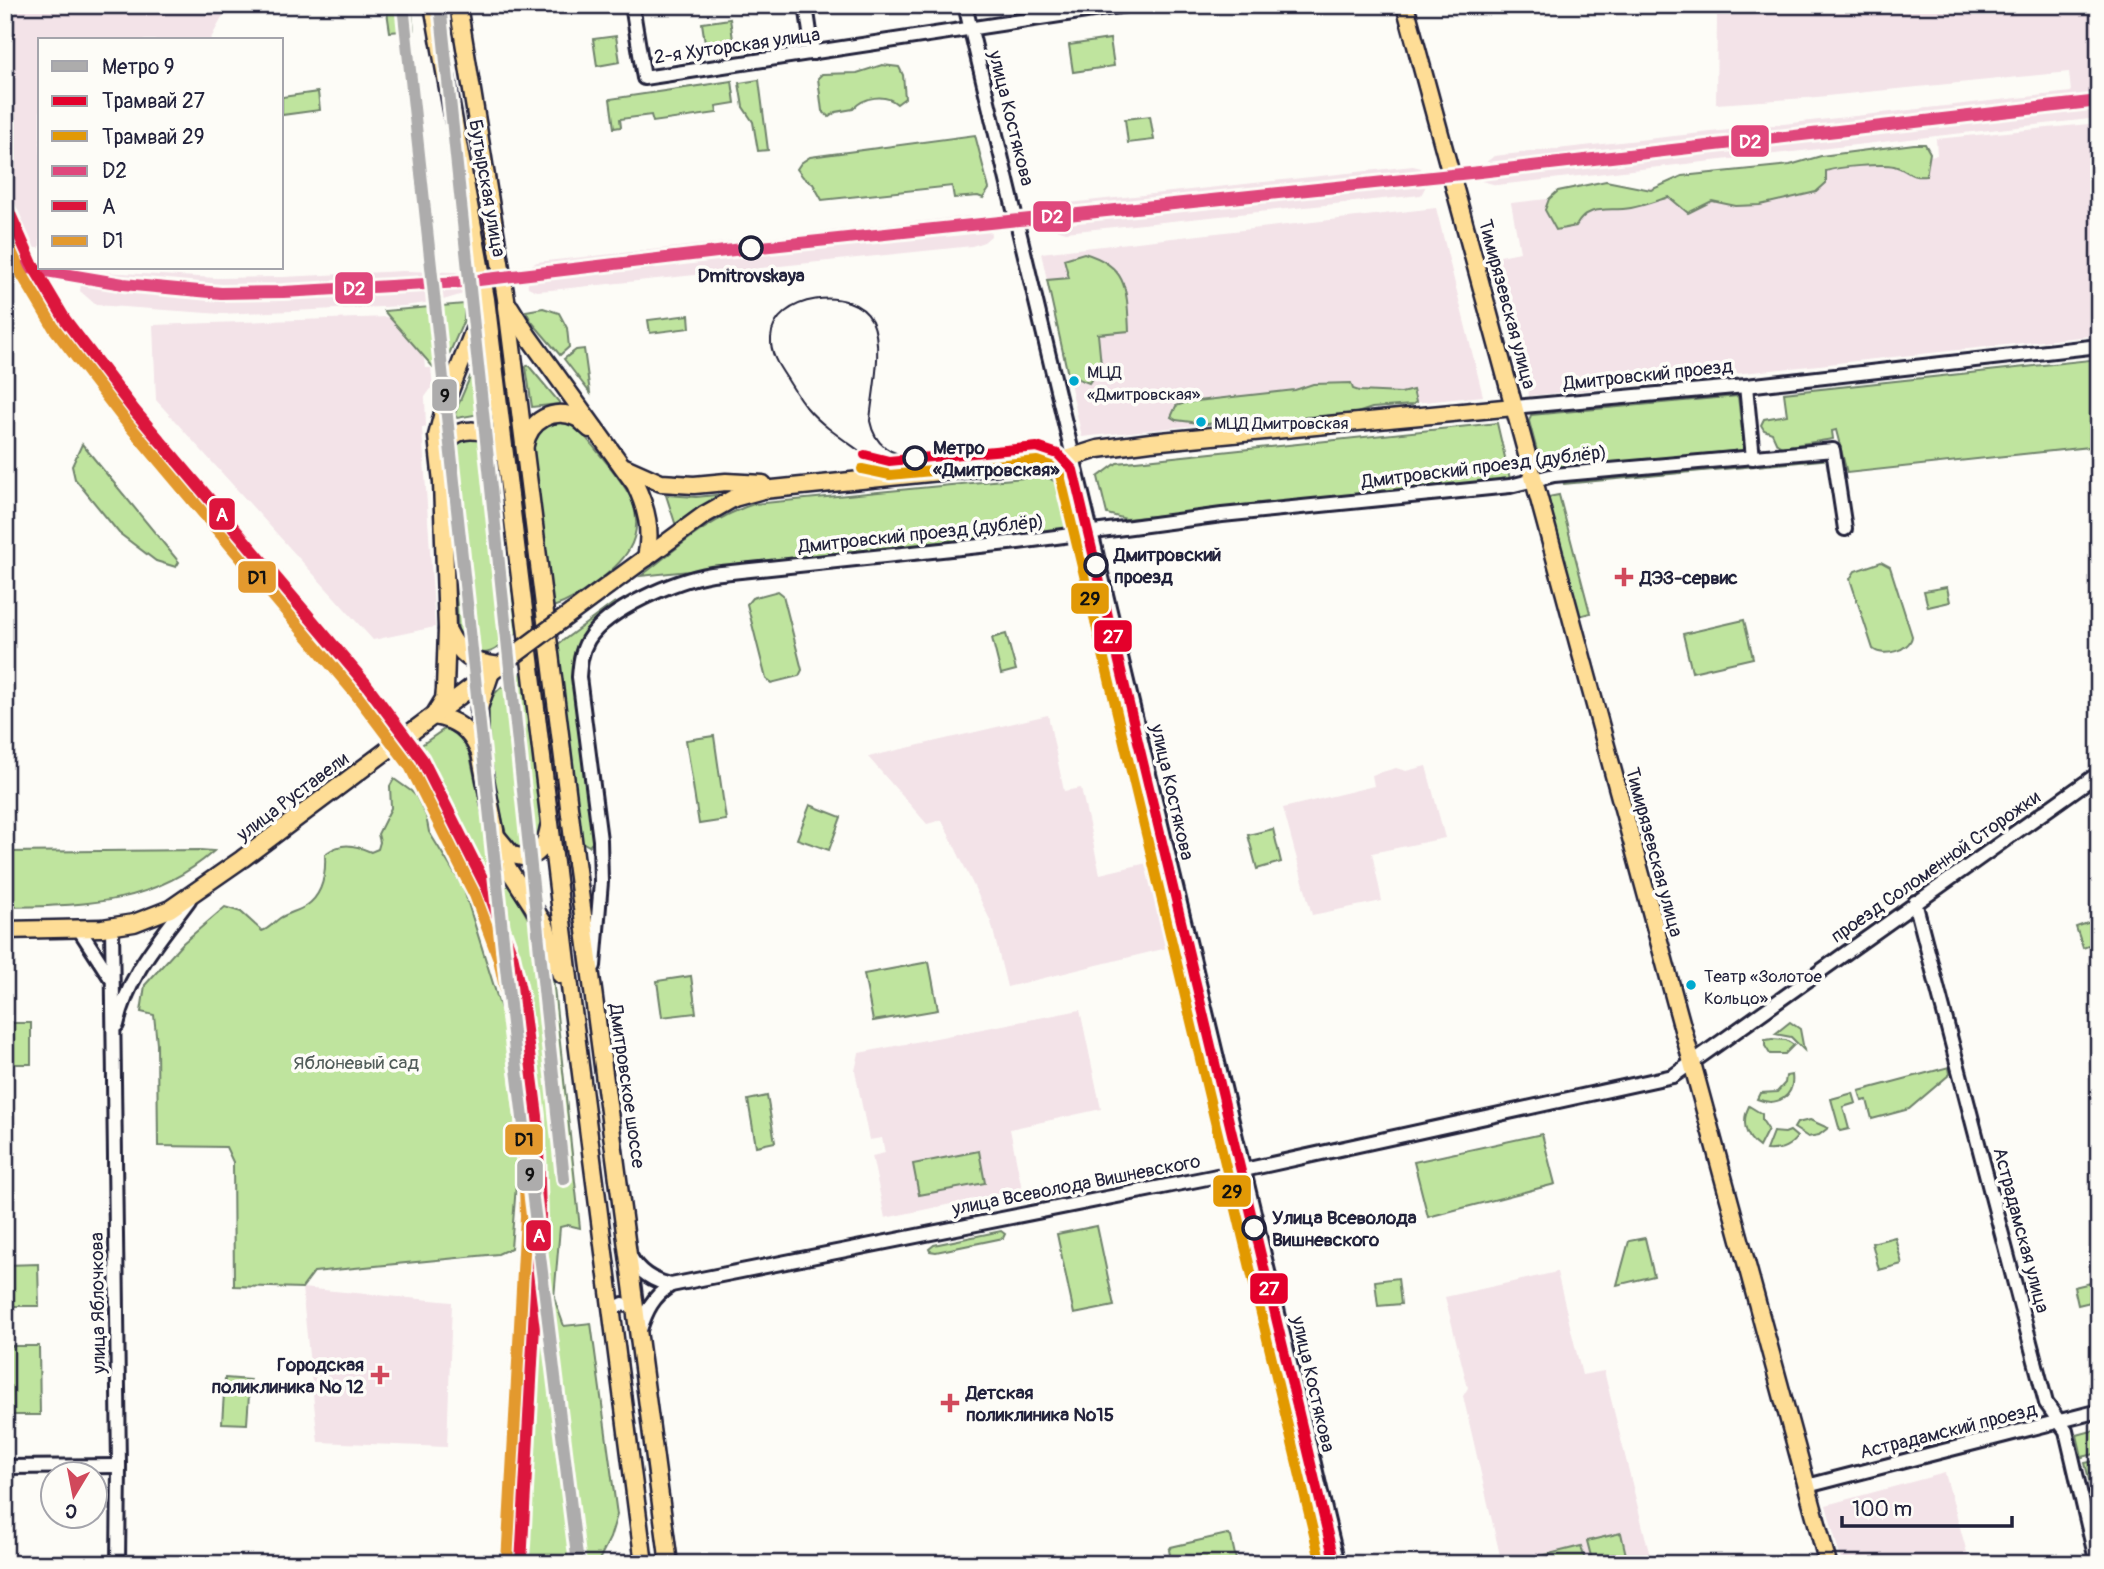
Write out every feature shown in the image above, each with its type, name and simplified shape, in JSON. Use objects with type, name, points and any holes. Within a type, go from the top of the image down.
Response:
[{"type":"main road","name":"Бутырская улица","points":[[433,5],[486,299],[549,803]]},
{"type":"main road","name":"Бутырская улица","points":[[458,5],[506,299],[545,614]]},
{"type":"main road","name":"Тимирязевская улица","points":[[1405,5],[1828,1564]]},
{"type":"main road","points":[[430,718],[444,699],[447,629],[442,482],[437,436],[440,418],[486,299]]},
{"type":"main road","points":[[506,299],[523,330],[635,484],[646,509],[649,534],[646,558]]},
{"type":"main road","name":"Дмитровский проезд","points":[[571,613],[705,515],[734,498],[763,490],[1072,457],[1113,447],[1514,407]]},
{"type":"main road","points":[[525,454],[528,432],[534,424],[552,415],[577,418],[602,439]]},
{"type":"main road","points":[[442,482],[447,444],[452,437],[467,431],[475,431],[494,439],[505,460]]},
{"type":"main road","points":[[623,466],[661,483],[694,485],[726,482],[794,486]]},
{"type":"main road","name":"улица Руставели","points":[[5,930],[112,926],[134,923],[170,909],[571,613]]},
{"type":"main road","name":"Дмитровское шоссе","points":[[545,614],[669,1564]]},
{"type":"main road","points":[[447,629],[457,648],[467,658],[500,666],[479,708],[480,753],[500,856],[545,925],[573,1011]]},
{"type":"main road","points":[[430,718],[449,719],[462,726],[474,740],[480,753]]},
{"type":"main road","points":[[496,836],[512,855],[527,858],[532,856],[545,845],[549,803]]},
{"type":"main road","points":[[549,803],[643,1564]]},
{"type":"street","name":"2-я Хуторская улица","points":[[632,5],[644,78],[1119,6]]},
{"type":"street","points":[[806,5],[813,53]]},
{"type":"street","name":"улица Костякова","points":[[965,5],[1338,1564]]},
{"type":"street","name":"Дмитровский проезд","points":[[1514,407],[1745,386],[2099,346]]},
{"type":"street","points":[[1745,386],[1753,458]]},
{"type":"street","name":"Дмитровский проезд (дублёр)","points":[[593,979],[601,882],[600,840],[579,677],[582,653],[593,633],[636,601],[671,586],[706,575],[1018,542],[1214,516],[1510,486],[1553,475],[1833,450],[1845,528]]},
{"type":"street","name":"проезд Соломенной Сторожки","points":[[1691,1064],[2099,773]]},
{"type":"street","points":[[113,1042],[121,1007],[140,965],[194,893]]},
{"type":"street","name":"Астрадамская улица","points":[[1915,902],[2046,1404],[2066,1432],[2097,1564]]},
{"type":"street","points":[[112,926],[113,1042]]},
{"type":"street","points":[[79,929],[97,954],[111,981]]},
{"type":"street","name":"улица Яблочкова","points":[[113,1042],[120,1466],[118,1564]]},
{"type":"street","name":"улица Всеволода Вишневского","points":[[671,1285],[1244,1170],[1667,1077],[1691,1064]]},
{"type":"street","points":[[630,1256],[638,1269],[650,1278],[671,1285]]},
{"type":"street","points":[[638,1323],[656,1296],[671,1285]]},
{"type":"street","points":[[612,1318],[615,1308],[623,1304],[632,1306],[638,1323]]},
{"type":"street","name":"Астрадамский проезд","points":[[1807,1486],[2099,1411]]},
{"type":"street","points":[[5,1467],[120,1466]]},
{"type":"shaded area","points":[[5,5],[234,5],[228,16],[224,14],[211,38],[38,38],[38,248],[5,248]]},
{"type":"shaded area","points":[[1713,5],[2099,5],[2099,118],[1497,185],[1481,181],[1479,168],[1494,156],[2071,92],[2069,72],[1806,98],[1716,104],[1717,16]]},
{"type":"shaded area","points":[[2099,123],[2099,335],[1529,396],[1495,257],[1520,252],[1511,203],[1937,155],[1936,139]]},
{"type":"shaded area","points":[[1413,166],[1421,168],[1424,174],[1426,186],[1421,195],[1066,232],[1056,229],[1054,212],[1058,207],[1069,203]]},
{"type":"shaded area","points":[[1436,208],[1483,396],[1082,437],[1041,253]]},
{"type":"shaded area","points":[[969,216],[989,219],[991,236],[972,246],[551,290],[536,291],[528,287],[526,268],[537,262]]},
{"type":"shaded area","points":[[83,271],[217,278],[403,271],[455,272],[461,274],[463,294],[440,301],[404,306],[221,314],[96,305],[80,291]]},
{"type":"shaded area","points":[[420,316],[425,368],[431,368],[433,386],[425,397],[426,427],[422,428],[435,627],[373,640],[156,400],[153,325]]},
{"type":"shaded area","points":[[1048,715],[1064,791],[1081,788],[1100,874],[1147,863],[1167,948],[1007,987],[991,922],[942,820],[927,824],[868,757]]},
{"type":"shaded area","points":[[1426,766],[1445,838],[1372,853],[1382,901],[1312,915],[1283,808],[1374,786],[1372,775],[1396,768],[1406,771]]},
{"type":"shaded area","points":[[1080,1010],[1101,1109],[1010,1129],[1022,1189],[885,1218],[872,1156],[885,1153],[882,1138],[869,1140],[855,1071],[859,1053]]},
{"type":"shaded area","points":[[1557,1272],[1582,1375],[1604,1371],[1652,1564],[1502,1564],[1463,1396],[1468,1388],[1445,1297]]},
{"type":"shaded area","name":"Городская поликлиника № 12","points":[[302,1288],[452,1302],[447,1447],[318,1442]]},
{"type":"shaded area","points":[[1945,1473],[1969,1560],[1955,1564],[1842,1564],[1826,1505]]},
{"type":"green space","points":[[386,5],[411,5],[414,30],[390,32]]},
{"type":"green space","points":[[730,19],[733,39],[705,43],[702,23]]},
{"type":"green space","points":[[616,36],[620,62],[597,66],[593,39]]},
{"type":"green space","points":[[1110,39],[1114,66],[1073,72],[1069,45]]},
{"type":"green space","points":[[882,65],[899,67],[903,75],[905,98],[897,104],[886,98],[868,99],[853,109],[836,112],[829,117],[822,111],[818,78],[822,74],[857,73]]},
{"type":"green space","points":[[759,80],[768,150],[758,151],[753,122],[743,107],[739,83]]},
{"type":"green space","points":[[732,81],[735,103],[716,106],[717,113],[653,122],[651,115],[620,119],[621,127],[614,128],[610,99]]},
{"type":"green space","points":[[318,92],[320,110],[284,115],[284,97]]},
{"type":"green space","points":[[1150,116],[1154,140],[1128,143],[1125,119]]},
{"type":"green space","points":[[975,135],[989,189],[983,198],[954,198],[952,186],[822,200],[813,184],[797,169],[810,157]]},
{"type":"green space","points":[[1925,144],[1930,153],[1926,176],[1915,176],[1888,165],[1840,168],[1826,171],[1826,183],[1816,192],[1760,205],[1736,206],[1712,201],[1688,213],[1669,197],[1631,208],[1593,211],[1576,226],[1556,230],[1545,210],[1549,199],[1558,191],[1606,181],[1651,190],[1682,176],[1790,165],[1821,156]]},
{"type":"green space","points":[[1084,253],[1098,258],[1117,273],[1125,292],[1129,331],[1098,334],[1101,365],[1089,383],[1068,375],[1047,280],[1069,278],[1064,259]]},
{"type":"green space","points":[[464,304],[464,320],[440,375],[384,311]]},
{"type":"green space","points":[[543,308],[559,313],[567,328],[569,347],[560,355],[531,321],[526,311]]},
{"type":"green space","points":[[689,315],[690,328],[650,333],[648,320]]},
{"type":"green space","points":[[584,349],[590,393],[564,359],[576,350]]},
{"type":"green space","points":[[2099,359],[2099,446],[1847,473],[1836,430],[1832,431],[1833,439],[1782,447],[1777,444],[1772,433],[1764,430],[1761,425],[1764,419],[1787,415],[1784,393]]},
{"type":"green space","points":[[528,365],[559,404],[532,407],[526,367]]},
{"type":"green space","points":[[481,368],[486,413],[457,418],[456,410],[473,370]]},
{"type":"green space","points":[[1351,383],[1353,389],[1359,391],[1401,393],[1413,390],[1416,402],[1412,405],[1372,408],[1348,416],[1322,419],[1265,422],[1244,419],[1207,424],[1171,417],[1176,406],[1188,402],[1295,390],[1313,384]]},
{"type":"green space","points":[[1738,396],[1744,450],[1549,470],[1541,466],[1529,421],[1531,415]]},
{"type":"green space","points":[[557,420],[571,423],[579,429],[617,476],[633,503],[636,529],[628,550],[614,568],[580,594],[553,607],[533,450],[539,431]]},
{"type":"green space","points":[[1497,423],[1510,479],[1126,519],[1107,514],[1098,477],[1117,463]]},
{"type":"green space","points":[[471,436],[488,442],[495,455],[519,632],[495,650],[483,653],[467,651],[458,635],[450,452],[455,442]]},
{"type":"green space","points":[[82,444],[179,562],[176,567],[156,561],[119,533],[75,479],[72,466]]},
{"type":"green space","points":[[1830,454],[1831,459],[1564,484],[1562,478]]},
{"type":"green space","points":[[1044,476],[1057,483],[1065,494],[1069,507],[1072,522],[1058,533],[641,576],[708,526],[754,504]]},
{"type":"green space","points":[[726,494],[717,497],[676,526],[666,495],[696,497]]},
{"type":"green space","points":[[1559,495],[1590,613],[1579,616],[1548,497]]},
{"type":"green space","points":[[1881,562],[1890,567],[1912,636],[1902,649],[1889,653],[1873,649],[1850,579],[1855,571]]},
{"type":"green space","points":[[1947,587],[1950,602],[1928,607],[1924,591]]},
{"type":"green space","points":[[778,591],[783,595],[802,670],[799,676],[771,683],[766,679],[747,604],[752,598]]},
{"type":"green space","points":[[615,602],[583,640],[574,671],[594,841],[589,846],[582,842],[557,645]]},
{"type":"green space","points":[[1744,620],[1753,658],[1692,672],[1683,634]]},
{"type":"green space","points":[[1006,634],[1016,670],[1001,674],[992,638]]},
{"type":"green space","points":[[523,671],[543,834],[532,851],[517,851],[508,843],[486,734],[486,717],[491,699],[503,685]]},
{"type":"green space","points":[[449,728],[458,731],[467,741],[490,851],[547,952],[553,978],[580,1228],[568,1225],[560,1227],[554,1298],[564,1326],[591,1323],[617,1515],[610,1538],[597,1564],[529,1564],[542,1224],[540,1118],[530,1033],[515,957],[493,889],[431,762],[420,746]]},
{"type":"green space","points":[[714,736],[726,820],[699,824],[686,740]]},
{"type":"green space","name":"Яблоневый сад","points":[[394,779],[416,796],[426,816],[429,832],[463,887],[510,1038],[519,1148],[511,1248],[498,1254],[314,1272],[302,1288],[234,1286],[233,1162],[226,1147],[158,1146],[157,1044],[154,1015],[141,1012],[145,985],[183,943],[225,907],[241,912],[262,931],[312,901],[320,890],[324,876],[325,854],[342,846],[358,847],[371,852],[378,849],[378,834],[391,808],[390,786]]},
{"type":"green space","points":[[810,805],[841,817],[829,850],[797,839]]},
{"type":"green space","points":[[1273,829],[1281,862],[1257,869],[1248,835]]},
{"type":"green space","points":[[214,851],[166,883],[141,892],[89,903],[5,907],[5,852]]},
{"type":"green space","points":[[2099,919],[2099,942],[2083,948],[2076,927]]},
{"type":"green space","points":[[929,962],[938,1010],[873,1021],[864,974]]},
{"type":"green space","points":[[691,976],[696,1013],[662,1017],[657,981]]},
{"type":"green space","points":[[1790,1022],[1800,1029],[1804,1050],[1791,1037],[1775,1034]]},
{"type":"green space","points":[[5,1023],[31,1023],[31,1064],[5,1064]]},
{"type":"green space","points":[[1765,1040],[1786,1040],[1794,1045],[1785,1054],[1770,1054]]},
{"type":"green space","points":[[1949,1067],[1950,1074],[1909,1109],[1872,1119],[1867,1100],[1862,1101],[1859,1091]]},
{"type":"green space","points":[[1792,1075],[1791,1089],[1783,1098],[1771,1102],[1757,1099],[1760,1093],[1777,1092],[1785,1083],[1786,1076]]},
{"type":"green space","points":[[1853,1093],[1856,1103],[1843,1107],[1849,1129],[1840,1131],[1831,1099]]},
{"type":"green space","points":[[767,1096],[775,1142],[756,1146],[748,1100]]},
{"type":"green space","points":[[1749,1106],[1762,1114],[1762,1120],[1768,1129],[1759,1147],[1750,1139],[1746,1129],[1745,1118]]},
{"type":"green space","points":[[1810,1120],[1828,1128],[1819,1135],[1808,1137],[1794,1128],[1797,1123]]},
{"type":"green space","points":[[1790,1131],[1797,1137],[1791,1144],[1766,1150],[1773,1132]]},
{"type":"green space","points":[[1542,1134],[1555,1184],[1428,1217],[1414,1162]]},
{"type":"green space","points":[[979,1151],[985,1183],[919,1195],[913,1164]]},
{"type":"green space","points":[[1097,1226],[1114,1306],[1074,1314],[1057,1234]]},
{"type":"green space","points":[[1001,1231],[1005,1234],[1003,1238],[936,1252],[929,1249],[934,1245]]},
{"type":"green space","points":[[1895,1237],[1902,1264],[1879,1270],[1872,1243]]},
{"type":"green space","points":[[1645,1238],[1654,1276],[1617,1285],[1629,1241]]},
{"type":"green space","points":[[38,1264],[39,1306],[5,1306],[5,1265]]},
{"type":"green space","points":[[1398,1278],[1401,1304],[1378,1306],[1375,1281]]},
{"type":"green space","points":[[2099,1281],[2099,1300],[2078,1305],[2074,1287]]},
{"type":"green space","points":[[5,1346],[39,1346],[40,1415],[5,1415]]},
{"type":"green space","points":[[225,1378],[250,1380],[247,1424],[222,1423]]},
{"type":"green space","points":[[2099,1429],[2099,1453],[2082,1457],[2077,1435]]},
{"type":"green space","points":[[2099,1460],[2099,1499],[2094,1500],[2085,1463]]},
{"type":"green space","points":[[1621,1533],[1628,1564],[1593,1564],[1587,1541]]},
{"type":"green space","points":[[1227,1534],[1231,1537],[1237,1564],[1172,1564],[1169,1550],[1171,1547]]},
{"type":"green space","points":[[1581,1546],[1586,1564],[1513,1564],[1513,1563]]},
{"type":"tram line","points":[[865,455],[813,415],[775,359],[771,338],[775,323],[785,312],[799,304],[833,299],[849,302],[863,309],[872,321],[877,344],[870,421],[872,430],[885,448],[915,457]]},
{"type":"tram line","name":"27","points":[[865,455],[889,461],[1037,447],[1058,454],[1073,470],[1335,1564]]},
{"type":"tram line","name":"29","points":[[862,469],[890,475],[1037,461],[1051,466],[1060,475],[1321,1564]]},
{"type":"metro line","name":"9","points":[[403,5],[516,1061],[578,1564]]},
{"type":"metro line","name":"9","points":[[440,5],[564,1179]]},
{"type":"transit line","name":"D2","points":[[40,270],[123,284],[221,293],[462,282],[751,248],[1480,172],[2099,101]]},
{"type":"transit line","name":"A","points":[[5,203],[32,264],[66,321],[134,410],[366,684],[422,759],[488,890],[512,955],[522,999],[537,1116],[540,1216],[521,1564]]},
{"type":"transit line","name":"D1","points":[[5,238],[20,271],[54,328],[123,418],[355,693],[410,766],[475,895],[499,959],[508,1002],[523,1117],[526,1216],[507,1563]]},
{"type":"transit line","name":"D2","points":[[5,264],[38,270]]},
{"type":"place","name":"Dmitrovskaya","points":[[751,248]]},
{"type":"place","name":"МЦД «Дмитровская»","points":[[1074,381]]},
{"type":"place","name":"МЦД Дмитровская","points":[[1201,422]]},
{"type":"place","name":"Метро «Дмитровская»","points":[[915,458]]},
{"type":"place","name":"Дмитровский проезд","points":[[1096,565]]},
{"type":"place","name":"ДЭЗ-сервис","points":[[1624,577]]},
{"type":"place","name":"Театр «Золотое Кольцо»","points":[[1691,985]]},
{"type":"place","name":"Улица Всеволода Вишневского","points":[[1254,1228]]},
{"type":"place","name":"Городская поликлиника № 12","points":[[380,1375]]},
{"type":"place","name":"Детская поликлиника №15","points":[[950,1403]]}]
